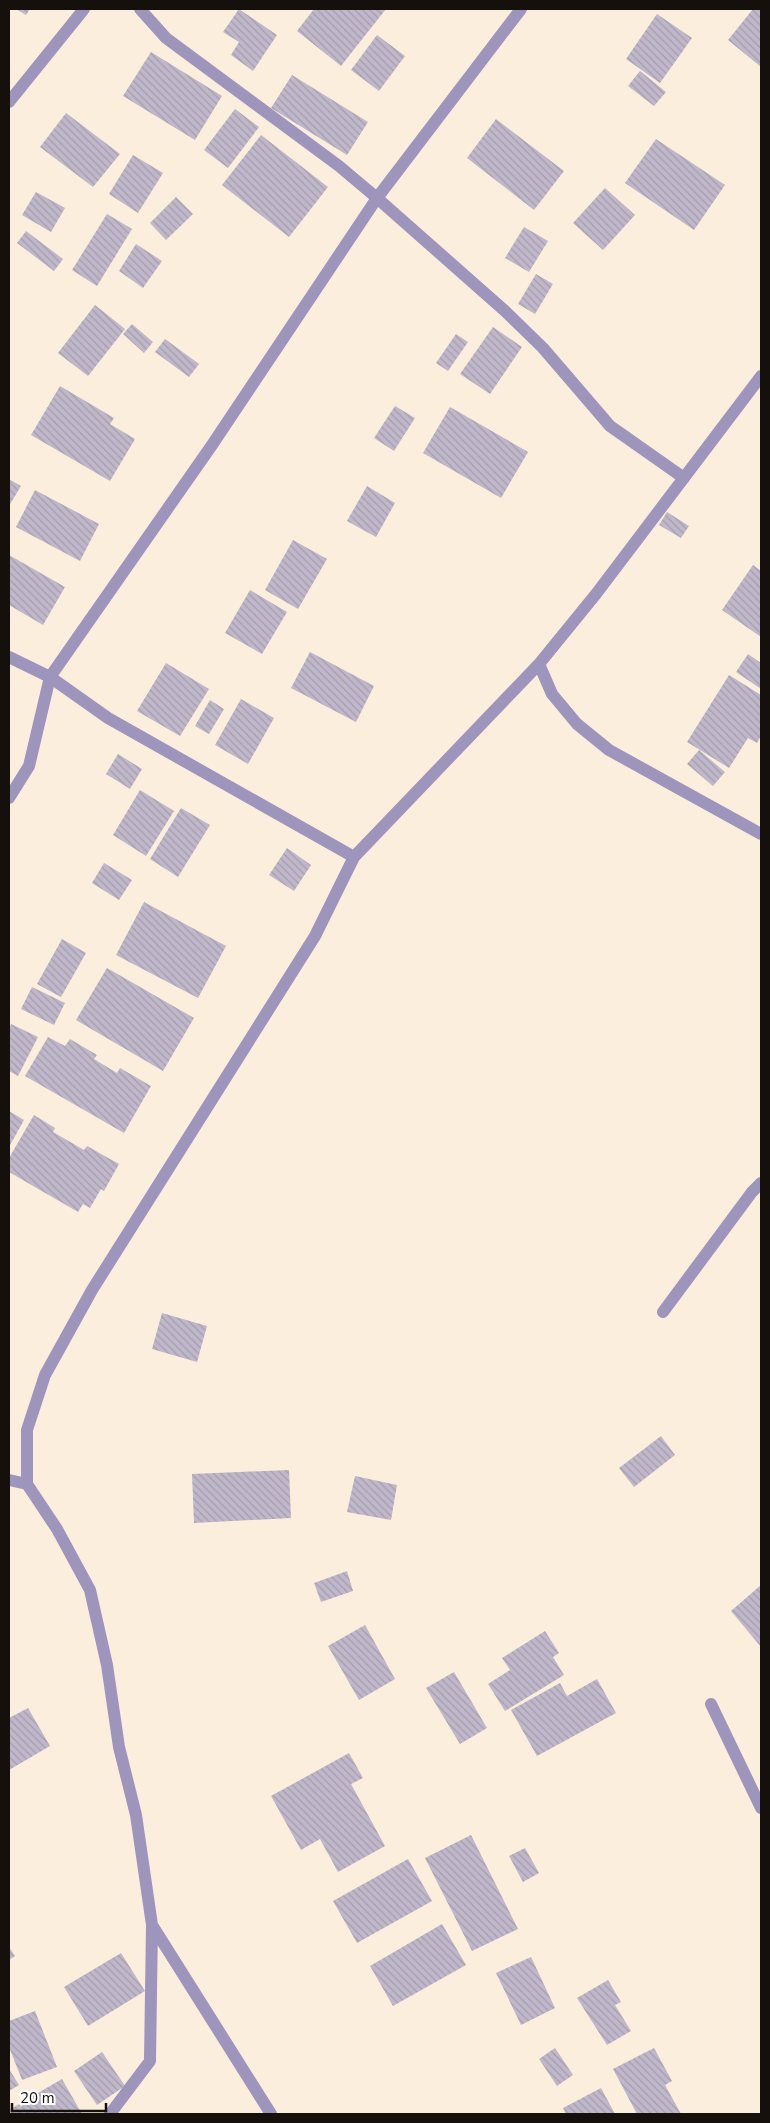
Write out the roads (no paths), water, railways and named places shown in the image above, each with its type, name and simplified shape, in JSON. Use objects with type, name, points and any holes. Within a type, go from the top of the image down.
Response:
[{"type":"street","points":[[9,102],[84,9]]},
{"type":"street","points":[[140,9],[166,38],[331,160],[377,198],[505,311],[543,348],[610,426],[684,478]]},
{"type":"street","points":[[9,798],[29,766],[50,677],[212,445],[377,198],[521,9]]},
{"type":"street","points":[[110,2114],[150,2060],[152,1925],[136,1815],[119,1748],[107,1665],[90,1590],[57,1529],[27,1484],[27,1430],[45,1375],[92,1290],[315,936],[354,857],[539,664],[596,594],[761,376]]},
{"type":"street","points":[[9,658],[50,677],[108,718],[354,857]]},
{"type":"street","points":[[539,664],[552,694],[577,724],[609,750],[761,834]]},
{"type":"street","points":[[664,1312],[752,1192],[761,1184]]},
{"type":"street","points":[[9,1480],[27,1484]]},
{"type":"street","points":[[711,1704],[761,1808]]},
{"type":"street","points":[[152,1925],[271,2114]]}]
